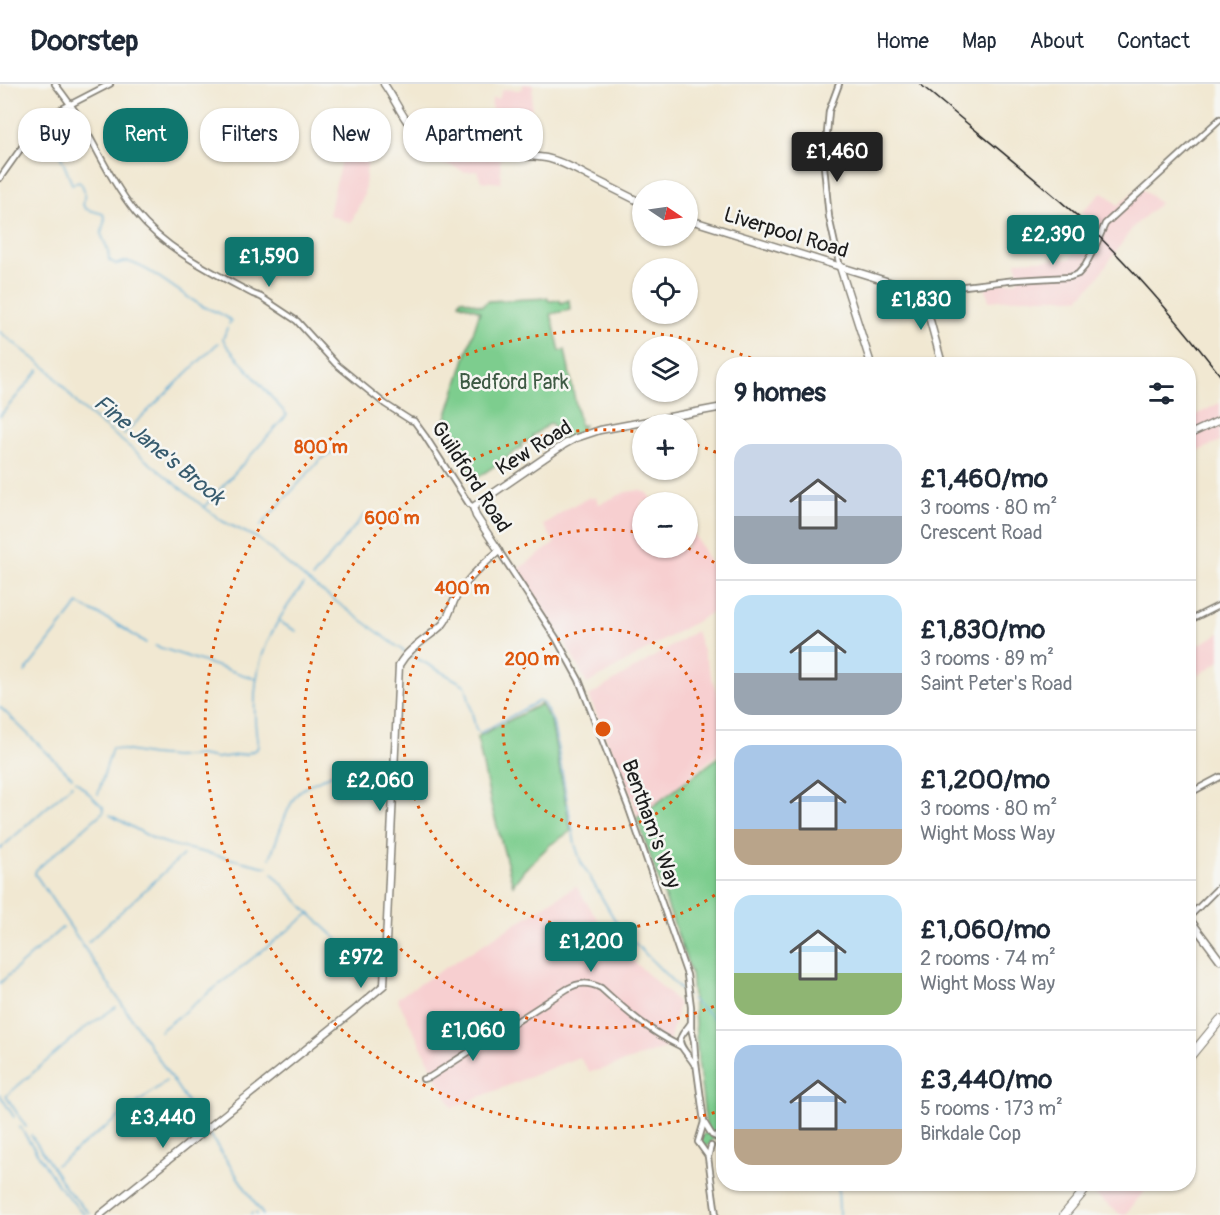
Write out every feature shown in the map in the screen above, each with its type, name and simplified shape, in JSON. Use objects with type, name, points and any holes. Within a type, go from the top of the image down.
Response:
[{"type":"highway","points":[[1196,1049],[1220,1020]]},
{"type":"highway","points":[[1064,1215],[1084,1191]]},
{"type":"main road","points":[[384,84],[395,105],[411,127],[421,136],[444,148],[469,154],[524,155],[548,159],[574,169],[632,198]]},
{"type":"main road","name":"Liverpool Road","points":[[698,222],[922,291]]},
{"type":"main road","points":[[840,267],[869,357]]},
{"type":"main road","points":[[922,291],[940,357]]},
{"type":"main road","name":"Kew Road","points":[[473,507],[576,438],[600,430],[716,408]]},
{"type":"main road","points":[[1196,431],[1220,420]]},
{"type":"main road","name":"Guildford Road","points":[[473,507],[476,516],[499,551]]},
{"type":"main road","points":[[100,1215],[381,988],[385,970],[399,665],[408,653],[444,623],[466,582],[499,551]]},
{"type":"main road","points":[[1196,928],[1220,960]]},
{"type":"street","name":"Guildford Road","points":[[55,84],[70,104],[120,192],[148,226],[183,254],[289,315],[336,364],[385,404],[414,421],[473,507]]},
{"type":"street","points":[[0,178],[46,117],[110,84]]},
{"type":"street","points":[[839,84],[829,111],[824,166],[829,217],[840,267]]},
{"type":"street","name":"Liverpool Road","points":[[922,291],[1010,280],[1070,277],[1078,274],[1085,266],[1105,224],[1220,119]]},
{"type":"street","name":"Bentham's Way","points":[[499,551],[556,639],[579,680],[630,812],[687,975],[691,1001],[692,1036]]},
{"type":"street","points":[[1196,617],[1220,605]]},
{"type":"street","points":[[1196,790],[1220,777]]},
{"type":"street","points":[[1196,909],[1220,886]]},
{"type":"street","points":[[423,1080],[567,989],[582,983],[601,988],[643,1025],[666,1039],[689,1049],[694,1044]]},
{"type":"street","name":"Bentham's Way","points":[[682,1036],[690,1023]]},
{"type":"street","points":[[666,1039],[688,1034],[692,1036],[704,1122],[714,1140],[708,1156]]},
{"type":"street","points":[[682,1036],[679,1041],[697,1072]]},
{"type":"street","points":[[704,1122],[698,1142],[708,1156],[716,1215]]},
{"type":"street","points":[[700,1135],[706,1132],[716,1137]]},
{"type":"street","points":[[703,1147],[707,1148],[716,1143]]},
{"type":"shaded area","points":[[523,84],[533,85],[531,108],[492,108],[492,98],[499,99],[502,89],[523,88]]},
{"type":"shaded area","points":[[341,162],[367,162],[364,195],[351,223],[329,215]]},
{"type":"shaded area","points":[[438,162],[500,162],[501,183],[481,181],[477,171],[464,172]]},
{"type":"shaded area","points":[[1140,187],[1160,203],[1133,227],[1094,283],[1079,298],[1024,298],[989,301],[985,285],[1018,281],[1016,261],[1070,259],[1083,239],[1091,245],[1099,226],[1081,212],[1103,192],[1118,205]]},
{"type":"shaded area","points":[[1220,403],[1220,441],[1196,452],[1196,415]]},
{"type":"shaded area","points":[[640,490],[645,492],[632,492],[632,558],[698,558],[698,541],[716,573],[716,610],[587,684],[565,642],[517,570],[555,543],[543,525],[568,508],[590,497],[592,499],[595,496],[599,504],[626,492]]},
{"type":"shaded area","points":[[696,631],[716,690],[716,756],[637,818],[633,801],[589,696]]},
{"type":"shaded area","points":[[1220,633],[1220,661],[1199,675],[1196,670],[1196,646]]},
{"type":"shaded area","points":[[576,886],[611,940],[679,1003],[668,1047],[590,1072],[579,1057],[452,1108],[397,998]]},
{"type":"shaded area","points":[[1090,1191],[1144,1191],[1125,1215],[1121,1215]]},
{"type":"green space","name":"Bedford Park","points":[[548,298],[549,301],[560,300],[561,303],[569,300],[570,310],[551,314],[560,351],[565,350],[580,426],[584,425],[580,432],[563,441],[551,423],[532,436],[534,439],[520,444],[522,447],[474,480],[442,431],[480,311],[459,303],[461,299],[482,306],[488,301]]},
{"type":"green space","points":[[541,704],[551,722],[571,831],[550,845],[524,870],[513,885],[491,804],[477,737]]},
{"type":"green space","points":[[716,759],[716,1139],[712,1139],[711,1144],[705,1146],[700,1140],[702,1135],[707,1133],[691,973],[637,818]]},
{"type":"waterway","points":[[63,162],[72,184],[79,182],[84,189],[83,205],[86,209],[103,214],[105,219],[101,234],[108,250],[109,260],[116,264],[129,262],[138,265],[202,306],[225,316],[231,321],[229,324]]},
{"type":"waterway","points":[[204,507],[287,415],[227,346],[223,339],[227,328]]},
{"type":"waterway","name":"Fine Jane's Brook","points":[[0,332],[50,371],[80,407],[204,507],[222,521],[257,538],[308,581],[405,652]]},
{"type":"waterway","points":[[123,435],[218,343]]},
{"type":"waterway","points":[[0,416],[39,370]]},
{"type":"waterway","points":[[260,526],[320,460],[340,448]]},
{"type":"waterway","points":[[312,578],[365,514]]},
{"type":"waterway","points":[[98,794],[112,748],[151,755],[176,757],[200,755],[216,758],[246,754],[257,749],[255,700],[261,659],[278,622],[304,584]]},
{"type":"waterway","points":[[25,672],[78,604],[115,623],[146,643]]},
{"type":"waterway","points":[[278,621],[296,631]]},
{"type":"waterway","points":[[155,646],[256,679]]},
{"type":"waterway","points":[[409,654],[466,687],[476,730],[480,733],[539,701],[543,703],[553,722],[575,844],[581,862],[619,927],[687,996]]},
{"type":"waterway","points":[[0,707],[72,777]]},
{"type":"waterway","points":[[270,858],[295,797],[307,786],[333,773]]},
{"type":"waterway","points":[[76,781],[103,807],[104,811],[36,870],[35,874],[204,1127]]},
{"type":"waterway","points":[[0,849],[72,785]]},
{"type":"waterway","points":[[110,815],[154,839],[172,845],[267,866]]},
{"type":"waterway","points":[[88,942],[183,855]]},
{"type":"waterway","points":[[272,873],[307,911],[376,975]]},
{"type":"waterway","points":[[160,1031],[310,913]]},
{"type":"waterway","points":[[0,983],[63,927]]},
{"type":"waterway","points":[[691,999],[716,1020]]},
{"type":"waterway","points":[[26,1127],[6,1096],[85,1028],[116,1007]]},
{"type":"waterway","points":[[56,1165],[166,1081]]},
{"type":"waterway","points":[[0,1095],[14,1117]]},
{"type":"waterway","points":[[20,1127],[60,1188],[85,1215]]},
{"type":"waterway","points":[[207,1131],[263,1215]]},
{"type":"waterway","points":[[31,1135],[67,1190],[89,1213]]},
{"type":"waterway","points":[[838,1191],[839,1215]]},
{"type":"railway","points":[[920,84],[1084,222],[1155,296],[1220,375]]}]
